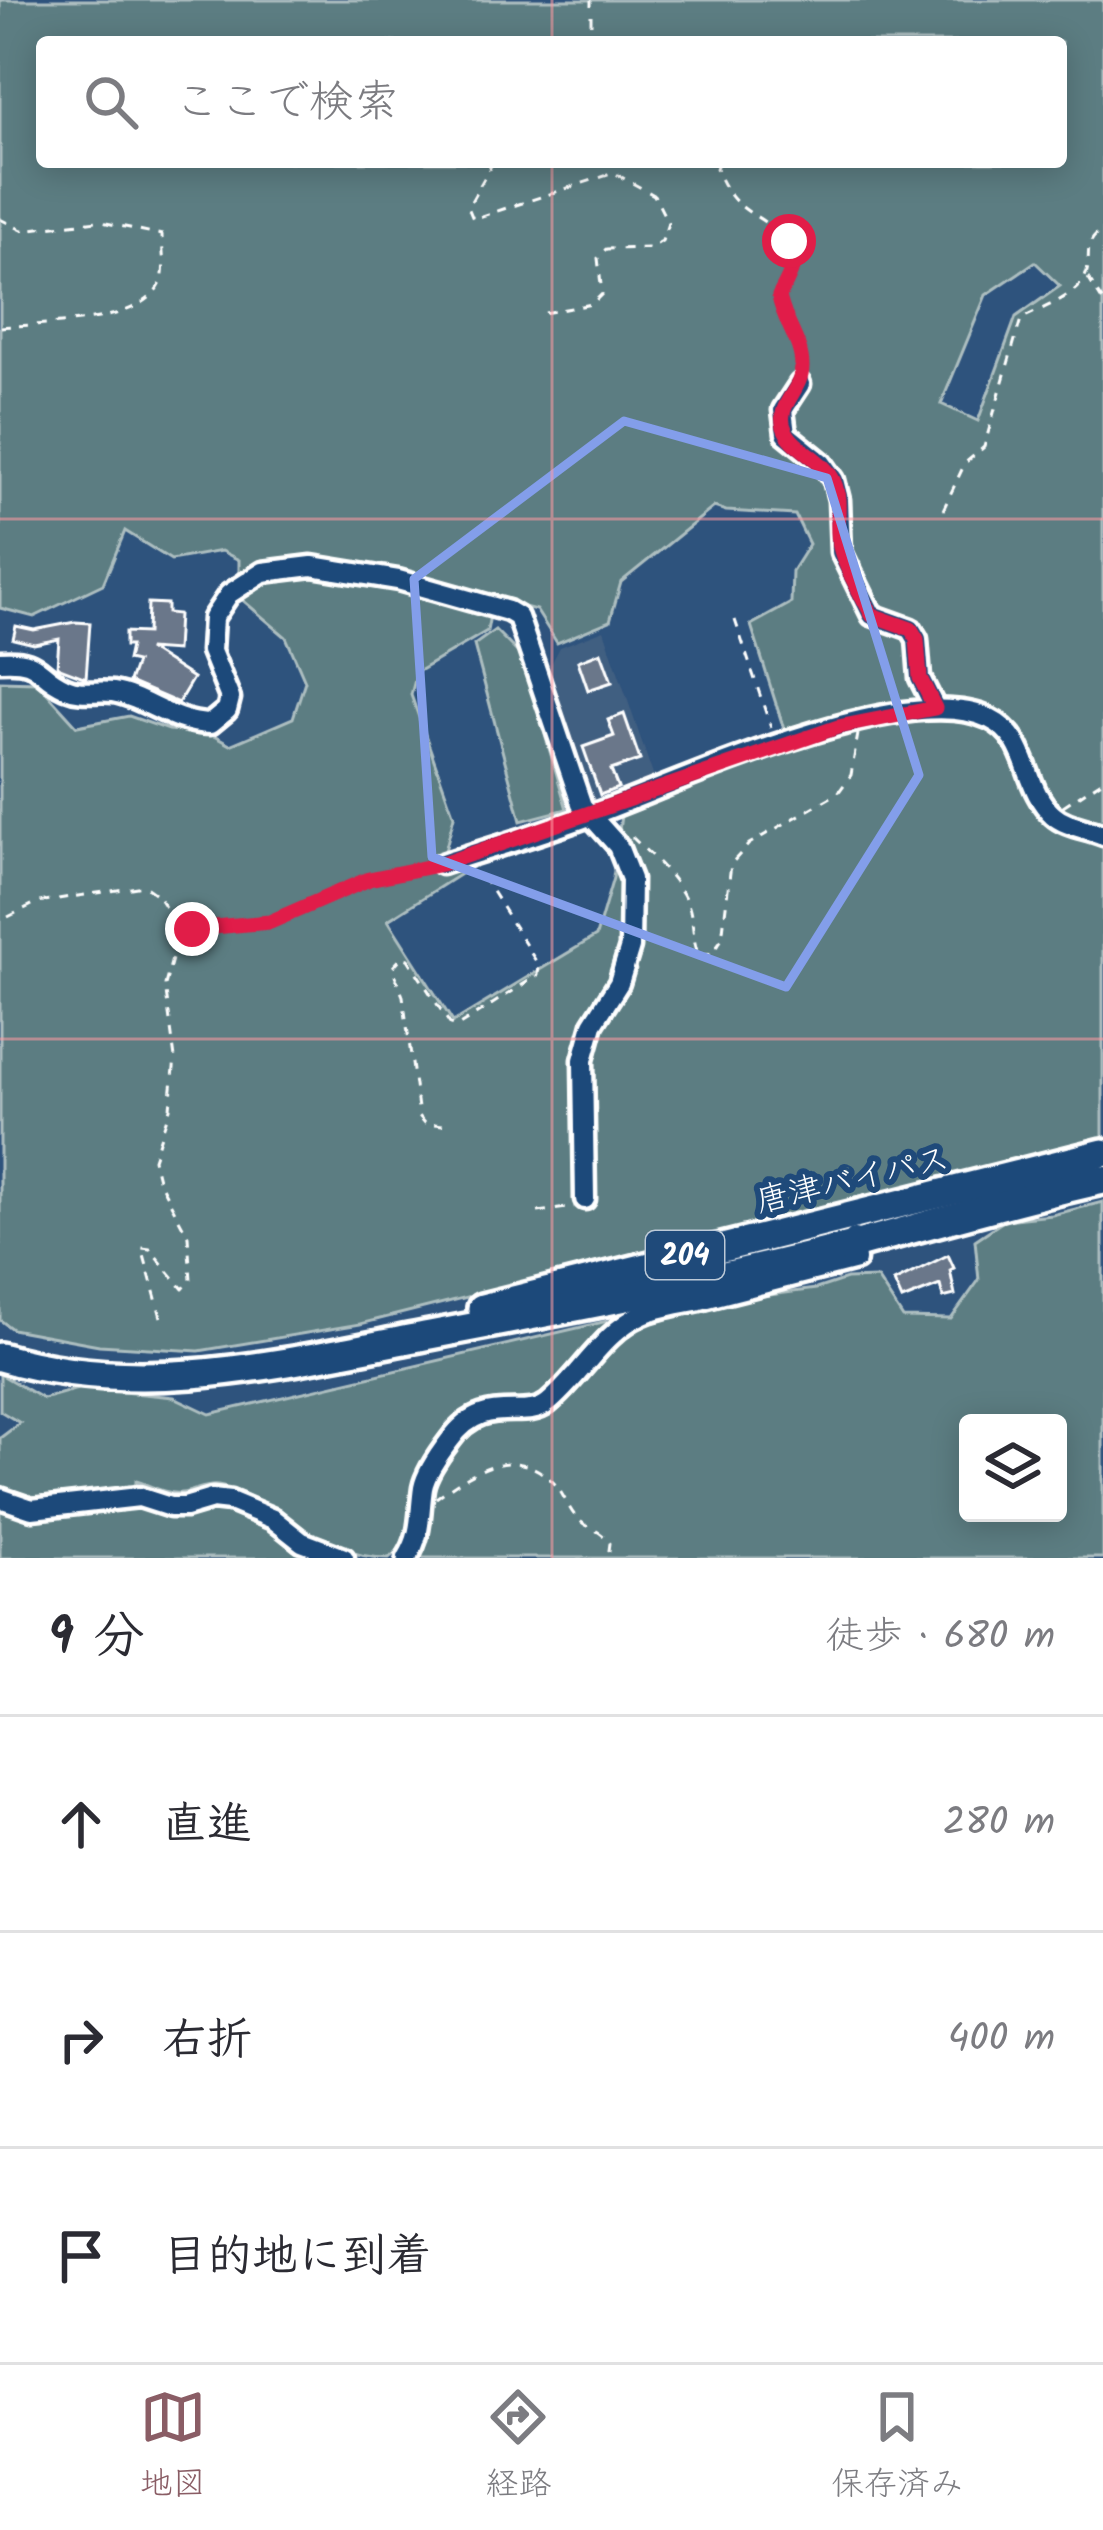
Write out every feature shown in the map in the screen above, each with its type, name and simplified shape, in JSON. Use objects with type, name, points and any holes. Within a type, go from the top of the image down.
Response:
[{"type":"highway","name":"唐津バイパス","points":[[269,1363],[1103,1154]]},
{"type":"highway","name":"唐津バイパス","points":[[0,1357],[64,1372],[150,1378],[269,1363],[595,1304],[1103,1180]]},
{"type":"street","points":[[800,384],[783,410],[786,434],[834,480],[841,551],[872,615],[911,629],[917,639],[920,678],[935,708]]},
{"type":"street","points":[[0,661],[35,665],[69,690],[116,692],[164,715],[210,724],[227,710],[230,698],[211,651],[213,618],[243,581],[284,567],[311,566],[398,580],[508,610],[518,617],[593,820],[628,866],[630,947],[619,983],[592,1024],[583,1060],[585,1199]]},
{"type":"street","points":[[442,864],[593,820],[777,746],[861,720],[935,708],[961,709],[1007,730],[1052,814],[1064,823],[1103,835]]},
{"type":"street","points":[[406,1558],[417,1542],[426,1478],[452,1435],[471,1420],[496,1408],[534,1410],[548,1403],[606,1341],[640,1315],[856,1260],[849,1216]]},
{"type":"street","points":[[0,1498],[32,1509],[139,1497],[185,1508],[212,1499],[230,1501],[274,1519],[302,1542],[344,1558]]},
{"type":"path","points":[[591,0],[591,36]]},
{"type":"path","points":[[491,168],[468,207],[473,219],[614,173],[654,195],[668,223],[662,241],[650,248],[607,249],[598,258],[602,294],[592,304],[539,314]]},
{"type":"path","points":[[716,168],[735,204],[789,241],[795,252],[779,296],[802,364],[800,384]]},
{"type":"path","points":[[0,219],[22,230],[97,221],[162,236],[163,280],[145,304],[103,317],[0,327]]},
{"type":"path","points":[[944,510],[965,464],[984,447],[1021,320],[1079,287],[1086,276],[1087,246],[1103,230]]},
{"type":"path","points":[[1086,276],[1103,302]]},
{"type":"path","points":[[735,620],[777,746]]},
{"type":"path","points":[[593,820],[621,826],[676,882],[690,910],[699,956],[712,954],[722,939],[730,864],[749,844],[838,794],[850,775],[861,720]]},
{"type":"path","points":[[1052,814],[1103,779]]},
{"type":"path","points":[[443,1125],[424,1124],[419,1116],[403,996],[392,968],[401,957],[408,959],[450,1024],[458,1026],[538,975],[539,966],[483,877],[485,866],[507,850],[509,842]]},
{"type":"path","points":[[182,934],[206,926],[270,922],[369,879],[442,864]]},
{"type":"path","points":[[8,917],[38,902],[145,886],[158,895],[182,934]]},
{"type":"path","points":[[161,1317],[142,1248],[150,1249],[183,1289],[191,1280],[188,1236],[153,1159],[170,1108],[175,1058],[165,985],[182,934]]},
{"type":"path","points":[[538,1212],[574,1207],[585,1199]]},
{"type":"path","points":[[423,1504],[486,1465],[532,1467],[552,1481],[580,1521],[601,1531],[610,1543],[608,1558]]},
{"type":"highlighted area","points":[[624,421],[827,478],[919,775],[786,987],[432,857],[414,579]]},
{"type":"shaded area","points":[[604,630],[654,778],[594,804],[547,672],[560,647]]},
{"type":"green space","points":[[0,0],[1103,0],[1103,1137],[360,1324],[199,1351],[99,1345],[12,1329],[0,1320],[0,681],[37,682],[77,726],[129,716],[169,730],[210,734],[230,745],[293,718],[305,681],[286,637],[239,597],[239,560],[221,551],[171,560],[125,531],[103,584],[34,617],[0,608]],"holes":[[[1035,262],[1060,286],[1016,317],[978,421],[941,404],[986,295]],[[714,507],[795,515],[809,544],[792,571],[791,603],[751,625],[790,748],[621,815],[613,878],[596,936],[453,1022],[388,920],[470,868],[444,855],[454,816],[411,695],[417,672],[487,631],[490,615],[406,576],[536,610],[557,643],[610,621],[621,582]]]},
{"type":"green space","points":[[495,630],[522,657],[567,809],[521,821],[474,645]]},
{"type":"green space","points":[[1103,1202],[1103,1558],[410,1558],[410,1540],[389,1558],[340,1548],[240,1492],[213,1486],[176,1493],[136,1481],[135,1501],[213,1506],[254,1517],[293,1550],[323,1558],[0,1558],[0,1438],[20,1423],[0,1411],[0,1374],[43,1399],[81,1388],[174,1397],[210,1414],[616,1319],[697,1313],[846,1279],[877,1278],[903,1318],[951,1319],[979,1280],[975,1240],[1005,1220]]},
{"type":"building","points":[[148,603],[167,604],[167,613],[178,614],[176,651],[148,649],[193,678],[178,703],[129,682],[136,662],[127,660],[130,646],[125,646],[125,632],[147,633]]},
{"type":"building","points":[[90,623],[86,678],[57,667],[59,639],[34,644],[13,639],[16,626],[34,630]]},
{"type":"building","points":[[601,652],[612,682],[588,690],[578,661]]},
{"type":"building","points":[[624,714],[640,760],[611,770],[618,788],[600,795],[583,747],[614,736],[608,720]]},
{"type":"building","points":[[948,1255],[954,1268],[950,1270],[955,1295],[943,1298],[940,1285],[902,1300],[894,1282]]},
{"type":"route","points":[[192,929],[270,922],[369,879],[442,864],[777,746],[861,720],[935,708],[920,678],[917,639],[911,629],[872,615],[841,551],[834,480],[786,434],[782,422],[783,410],[800,384],[802,364],[779,296],[793,268],[795,252],[789,241]]}]
